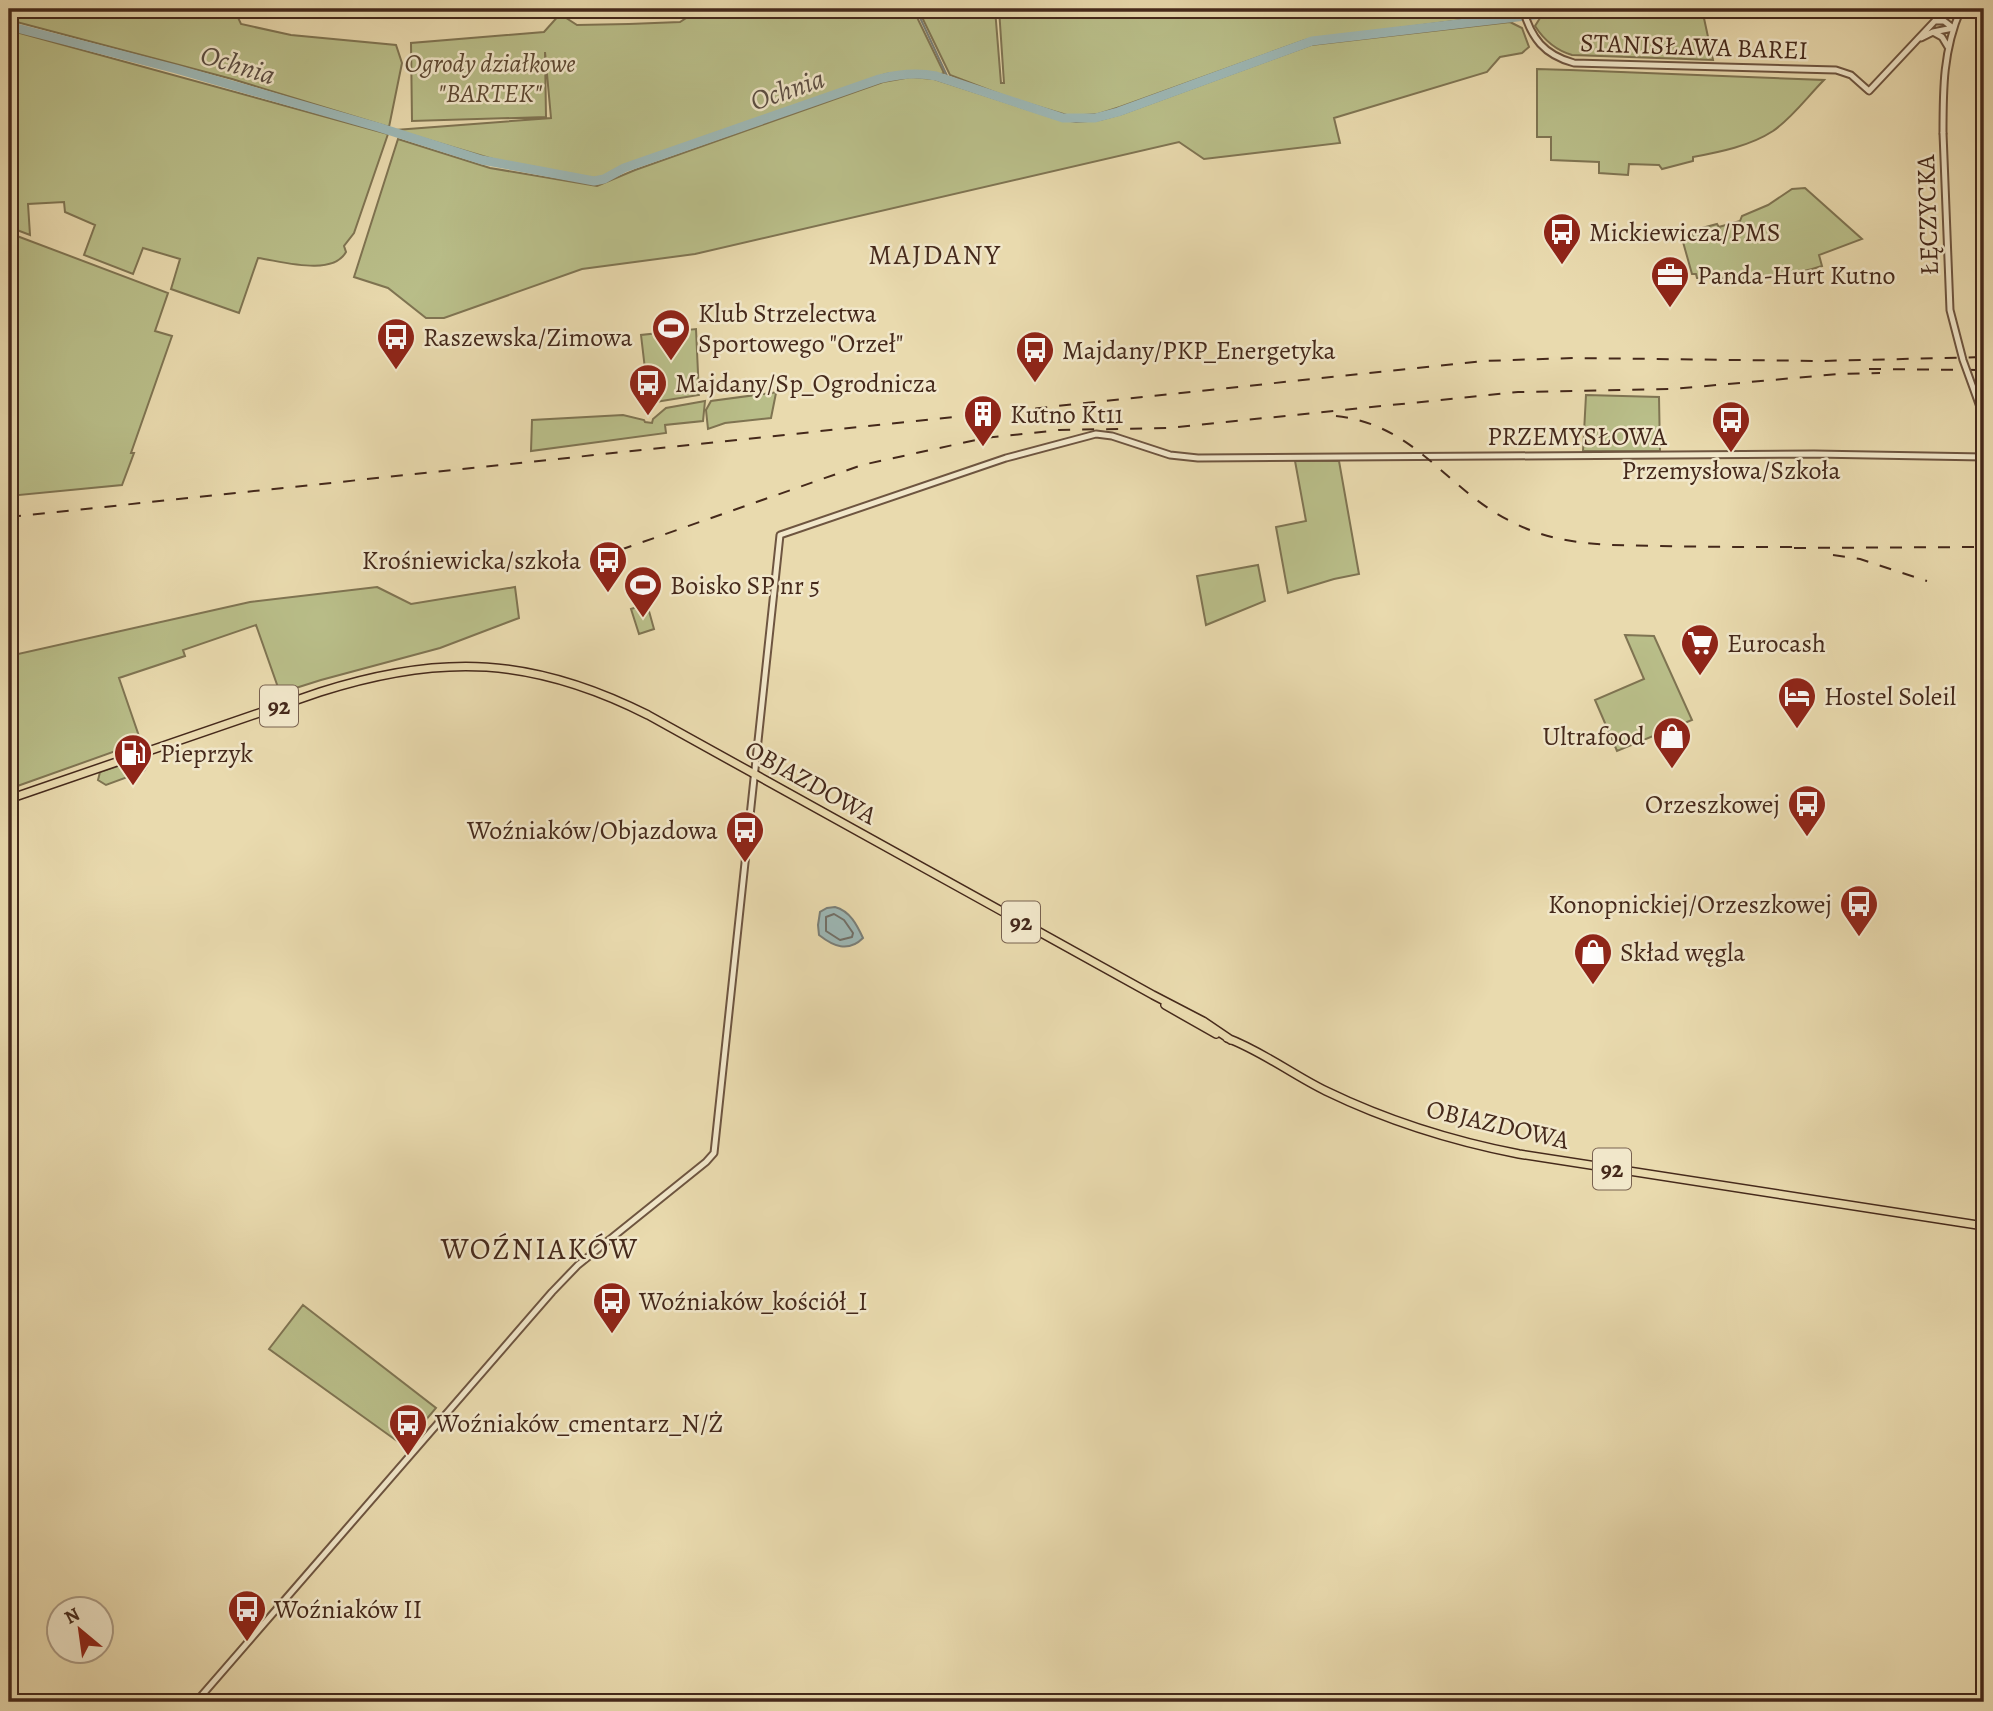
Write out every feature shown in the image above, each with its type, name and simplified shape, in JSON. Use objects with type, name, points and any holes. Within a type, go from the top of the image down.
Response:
[{"type":"main road","name":"OBJAZDOWA","points":[[9,799],[350,682],[429,667],[477,666],[513,669],[580,685],[611,696],[1153,995],[1196,1024],[1349,1102],[1408,1125],[1458,1141],[1519,1154],[1983,1225]]},
{"type":"street","name":"STANISŁAWA BAREI","points":[[1523,9],[1527,26],[1545,51],[1574,63],[1836,70],[1851,75],[1869,91],[1918,39]]},
{"type":"street","points":[[1918,39],[1946,9]]},
{"type":"street","name":"ŁĘCZYCKA","points":[[1961,9],[1948,47],[1943,87],[1950,310],[1963,360],[1984,418]]},
{"type":"street","points":[[1934,22],[1944,21],[1953,28]]},
{"type":"street","points":[[1918,39],[1933,32],[1953,28]]},
{"type":"street","points":[[1933,32],[1942,37],[1948,47]]},
{"type":"street","name":"PRZEMYSŁOWA","points":[[755,774],[780,535],[1006,458],[1096,434],[1112,436],[1170,455],[1198,458],[1840,454],[1984,457]]},
{"type":"street","points":[[196,1702],[552,1292],[578,1265],[714,1153],[755,774]]},
{"type":"green space","points":[[9,9],[234,9],[241,24],[291,35],[396,45],[402,63],[389,127],[232,79],[9,20]]},
{"type":"green space","name":"Ogrody działkowe \"BARTEK\"","points":[[700,9],[913,9],[944,73],[939,75],[911,71],[886,74],[620,168],[605,176],[589,179],[510,164],[395,130],[551,118],[545,52],[546,117],[412,121],[411,43],[544,32],[560,14],[577,25],[629,24],[680,22]]},
{"type":"green space","points":[[918,9],[995,9],[1001,83],[1004,83],[999,9],[1513,9],[1509,14],[1305,40],[1120,107],[1098,114],[1070,116],[1010,98],[950,75]]},
{"type":"green space","points":[[1609,9],[1702,9],[1713,60],[1572,55],[1550,44],[1535,26],[1540,18],[1548,16]]},
{"type":"green space","points":[[1510,22],[1522,28],[1529,47],[1522,53],[1500,57],[1487,72],[1334,118],[1340,143],[1204,159],[1179,142],[695,254],[582,269],[444,318],[426,318],[388,288],[354,277],[398,139],[490,168],[597,186],[883,82],[911,77],[934,79],[1054,118],[1076,122],[1100,120],[1311,45]]},
{"type":"green space","points":[[9,30],[388,134],[354,233],[344,246],[346,252],[339,260],[318,266],[258,258],[239,313],[171,289],[180,259],[143,248],[133,274],[84,255],[95,225],[65,212],[64,202],[28,204],[30,235],[9,227]]},
{"type":"green space","points":[[1537,69],[1824,80],[1787,120],[1764,136],[1662,169],[1659,165],[1629,164],[1628,175],[1599,173],[1599,162],[1551,160],[1551,137],[1537,137]]},
{"type":"green space","points":[[1805,188],[1862,239],[1819,255],[1822,266],[1807,271],[1729,278],[1697,278],[1696,274],[1692,274],[1683,242],[1694,239],[1691,231],[1717,224],[1720,229],[1719,227],[1740,221],[1742,216],[1768,205],[1792,189]]},
{"type":"green space","points":[[9,233],[168,293],[155,331],[172,336],[122,485],[9,496]]},
{"type":"green space","name":"Klub Strzelectwa Sportowego \"Orzeł\"","points":[[696,329],[699,395],[649,403],[641,335]]},
{"type":"green space","points":[[778,392],[771,418],[725,423],[708,429],[706,410],[711,401]]},
{"type":"green space","points":[[1586,395],[1659,397],[1660,451],[1583,451]]},
{"type":"green space","points":[[705,401],[703,421],[665,425],[666,433],[531,451],[532,420],[623,415],[652,423],[666,408]]},
{"type":"green space","points":[[1295,461],[1339,461],[1359,574],[1288,593],[1276,527],[1306,521]]},
{"type":"green space","points":[[1258,565],[1265,601],[1206,625],[1197,576]]},
{"type":"green space","points":[[377,587],[411,604],[515,587],[519,618],[440,648],[280,693],[256,625],[183,650],[185,656],[119,678],[141,742],[9,789],[9,656],[250,602]]},
{"type":"green space","name":"Boisko SP nr 5","points":[[647,604],[654,629],[639,634],[631,609]]},
{"type":"green space","points":[[1625,635],[1654,636],[1692,720],[1617,751],[1595,700],[1644,679]]},
{"type":"green space","points":[[145,757],[147,766],[144,771],[106,785],[98,780],[100,772]]},
{"type":"green space","points":[[303,1305],[436,1408],[404,1446],[269,1349]]},
{"type":"water","points":[[835,907],[849,915],[855,924],[863,938],[857,943],[841,946],[819,935],[820,912]]},
{"type":"waterway","points":[[916,9],[949,80]]},
{"type":"waterway","name":"Ochnia","points":[[9,26],[176,69],[482,160],[594,181],[604,179],[624,168],[894,76],[936,76],[1063,118],[1095,118],[1312,41],[1585,9]]},
{"type":"railway","points":[[9,517],[1483,361],[1574,358],[1821,361],[1984,357]]},
{"type":"railway","points":[[1869,369],[1984,370]]},
{"type":"railway","points":[[620,550],[862,465],[985,438],[1059,430],[1168,428],[1518,392],[1673,389],[1838,374],[1880,373]]},
{"type":"railway","points":[[1336,416],[1364,422],[1388,432],[1410,445],[1489,508],[1512,522],[1547,536],[1583,543],[1620,545],[1803,547]]},
{"type":"railway","points":[[1794,548],[1984,547]]},
{"type":"railway","points":[[1833,555],[1860,559],[1927,581]]},
{"type":"place","name":"Mickiewicza/PMS","points":[[1562,266]]},
{"type":"place","name":"Panda-Hurt Kutno","points":[[1670,309]]},
{"type":"place","name":"Klub Strzelectwa Sportowego \"Orzeł\"","points":[[671,362]]},
{"type":"place","name":"Raszewska/Zimowa","points":[[396,371]]},
{"type":"place","name":"Majdany/PKP_Energetyka","points":[[1035,384]]},
{"type":"place","name":"Majdany/Sp_Ogrodnicza","points":[[648,417]]},
{"type":"place","name":"Kutno Kt11","points":[[983,448]]},
{"type":"place","name":"Przemysłowa/Szkoła","points":[[1731,454]]},
{"type":"place","name":"Krośniewicka/szkoła","points":[[608,594]]},
{"type":"place","name":"Boisko SP nr 5","points":[[643,619]]},
{"type":"place","name":"Eurocash","points":[[1700,677]]},
{"type":"place","name":"Hostel Soleil","points":[[1797,730]]},
{"type":"place","name":"Ultrafood","points":[[1672,770]]},
{"type":"place","name":"Pieprzyk","points":[[133,787]]},
{"type":"place","name":"Orzeszkowej","points":[[1807,838]]},
{"type":"place","name":"Woźniaków/Objazdowa","points":[[745,864]]},
{"type":"place","name":"Konopnickiej/Orzeszkowej","points":[[1859,938]]},
{"type":"place","name":"Skład węgla","points":[[1593,986]]},
{"type":"place","name":"Woźniaków_kościół_I","points":[[612,1335]]},
{"type":"place","name":"Woźniaków_cmentarz_N/Ż","points":[[408,1457]]},
{"type":"place","name":"Woźniaków II","points":[[247,1643]]},
{"type":"district","name":"MAJDANY","points":[[935,254]]},
{"type":"district","name":"WOŹNIAKÓW","points":[[540,1249]]}]
